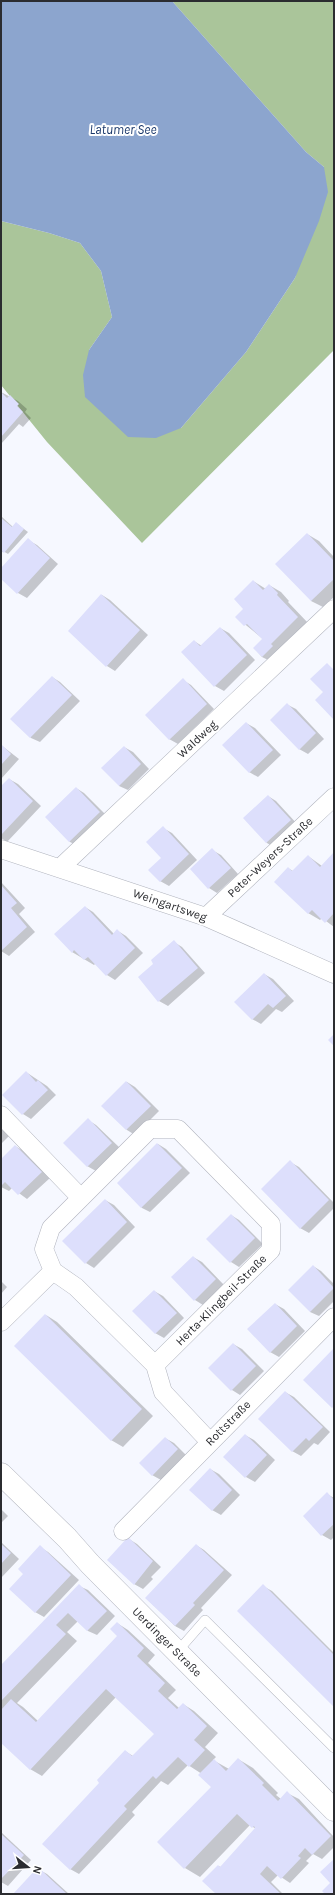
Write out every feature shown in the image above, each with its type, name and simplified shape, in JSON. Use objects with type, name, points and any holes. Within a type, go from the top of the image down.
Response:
[{"type":"street","name":"Waldweg","points":[[60,868],[334,609]]},
{"type":"street","name":"Peter-Weyers-Straße","points":[[206,917],[334,797]]},
{"type":"street","name":"Weingartsweg","points":[[1,849],[206,917],[334,974]]},
{"type":"street","points":[[1,1115],[81,1198]]},
{"type":"street","name":"Herta-Klingbeil-Straße","points":[[53,1271],[44,1249],[51,1228],[150,1129],[178,1129],[271,1224],[271,1250],[155,1365]]},
{"type":"street","points":[[1,1322],[53,1271],[76,1287],[155,1365],[163,1392],[210,1442]]},
{"type":"street","name":"Rottstraße","points":[[123,1531],[334,1317]]},
{"type":"street","name":"Uerdinger Straße","points":[[1,1474],[67,1538],[90,1564],[334,1810]]},
{"type":"lane","points":[[177,1652],[205,1620],[334,1748]]},
{"type":"green space","points":[[172,1],[334,1],[334,350],[142,543],[47,442],[1,385],[1,221],[49,233],[80,243],[101,271],[112,317],[89,350],[181,428],[246,352],[295,278],[324,167],[306,152]]},
{"type":"water","name":"Latumer See","points":[[1,1],[172,1],[306,152],[324,167],[328,192],[319,221],[295,278],[246,352],[181,428],[156,438],[128,437],[85,397],[83,375],[89,350],[112,317],[101,271],[80,243],[49,233],[1,221]]},
{"type":"building","points":[[1,392],[7,398],[10,395],[19,404],[17,406],[23,412],[1,437]]},
{"type":"building","points":[[1,518],[12,527],[16,522],[24,529],[4,553],[1,550]]},
{"type":"building","points":[[307,533],[334,561],[334,579],[311,601],[275,564]]},
{"type":"building","points":[[28,538],[50,558],[17,594],[1,579],[1,568]]},
{"type":"building","points":[[253,580],[263,590],[269,584],[278,593],[277,595],[298,617],[271,644],[273,646],[262,657],[253,648],[262,639],[247,624],[244,626],[235,617],[243,609],[234,599]]},
{"type":"building","points":[[101,594],[140,630],[106,667],[68,631]]},
{"type":"building","points":[[220,627],[247,655],[214,687],[181,652],[194,640],[200,646]]},
{"type":"building","points":[[327,663],[334,670],[334,720],[315,700],[323,692],[310,679]]},
{"type":"building","points":[[52,676],[72,695],[30,738],[10,719]]},
{"type":"building","points":[[183,678],[207,704],[169,740],[145,715]]},
{"type":"building","points":[[287,703],[316,733],[299,750],[270,720]]},
{"type":"building","points":[[246,722],[273,750],[249,773],[222,745]]},
{"type":"building","points":[[1,744],[11,754],[1,765]]},
{"type":"building","points":[[124,746],[141,764],[119,786],[101,768]]},
{"type":"building","points":[[9,778],[33,801],[1,835],[1,786]]},
{"type":"building","points":[[76,787],[100,812],[69,842],[45,817]]},
{"type":"building","points":[[268,795],[291,820],[266,843],[243,818]]},
{"type":"building","points":[[163,826],[189,854],[160,882],[148,870],[161,858],[146,842]]},
{"type":"building","points":[[212,848],[231,868],[208,889],[190,869]]},
{"type":"building","points":[[334,852],[334,913],[325,923],[312,910],[308,914],[274,882],[288,867],[292,871],[308,855],[320,867]]},
{"type":"building","points":[[1,885],[17,903],[11,908],[27,927],[1,951]]},
{"type":"building","points":[[85,906],[112,935],[117,929],[135,948],[106,976],[88,957],[84,960],[74,950],[72,953],[54,934]]},
{"type":"building","points":[[174,940],[198,968],[158,1002],[138,977],[153,964],[151,960]]},
{"type":"building","points":[[264,973],[286,996],[273,1008],[268,1004],[252,1020],[234,1002]]},
{"type":"building","points":[[334,1034],[334,1046],[328,1040]]},
{"type":"building","points":[[26,1071],[36,1082],[38,1080],[48,1090],[22,1115],[2,1095]]},
{"type":"building","points":[[126,1081],[151,1106],[126,1130],[101,1106]]},
{"type":"building","points":[[88,1118],[112,1143],[87,1167],[63,1143]]},
{"type":"building","points":[[157,1143],[182,1168],[141,1208],[117,1183]]},
{"type":"building","points":[[15,1145],[42,1172],[18,1195],[5,1182],[1,1186],[1,1159]]},
{"type":"building","points":[[290,1160],[329,1200],[300,1229],[261,1189]]},
{"type":"building","points":[[105,1199],[127,1222],[85,1264],[62,1241]]},
{"type":"building","points":[[231,1214],[255,1238],[230,1263],[206,1239]]},
{"type":"building","points":[[193,1256],[216,1279],[194,1301],[171,1277]]},
{"type":"building","points":[[313,1265],[334,1288],[310,1312],[288,1290]]},
{"type":"building","points":[[154,1290],[177,1313],[155,1334],[132,1311]]},
{"type":"building","points":[[275,1303],[297,1326],[270,1353],[247,1329]]},
{"type":"building","points":[[45,1314],[142,1409],[111,1441],[14,1346]]},
{"type":"building","points":[[233,1343],[256,1366],[231,1391],[208,1368]]},
{"type":"building","points":[[334,1348],[334,1406],[332,1408],[303,1380]]},
{"type":"building","points":[[285,1391],[323,1427],[309,1441],[306,1438],[292,1452],[258,1419]]},
{"type":"building","points":[[245,1434],[267,1455],[245,1478],[223,1457]]},
{"type":"building","points":[[165,1437],[178,1449],[152,1476],[139,1463]]},
{"type":"building","points":[[210,1468],[232,1490],[212,1511],[189,1490]]},
{"type":"building","points":[[327,1492],[334,1500],[334,1524],[321,1536],[303,1516]]},
{"type":"building","points":[[128,1537],[153,1561],[134,1585],[107,1560]]},
{"type":"building","points":[[1,1544],[11,1553],[1,1564]]},
{"type":"building","points":[[196,1544],[224,1570],[193,1603],[195,1605],[175,1626],[145,1598]]},
{"type":"building","points":[[40,1545],[71,1575],[35,1613],[9,1589],[23,1574],[18,1569]]},
{"type":"building","points":[[79,1584],[107,1611],[87,1631],[68,1613],[56,1625],[66,1634],[1,1701],[1,1665]]},
{"type":"building","points":[[263,1584],[334,1655],[334,1707],[237,1611]]},
{"type":"building","points":[[117,1622],[144,1648],[137,1656],[165,1683],[158,1691],[177,1709],[183,1703],[207,1726],[194,1740],[205,1750],[189,1767],[178,1757],[156,1779],[153,1776],[124,1806],[127,1809],[70,1870],[42,1844],[99,1783],[97,1780],[125,1750],[132,1756],[154,1734],[106,1689],[30,1770],[1,1743],[1,1710],[11,1699],[36,1722],[117,1636],[110,1629]]},
{"type":"building","points":[[238,1758],[264,1783],[262,1785],[278,1801],[287,1791],[331,1836],[312,1855],[305,1848],[298,1856],[301,1858],[281,1879],[267,1866],[260,1874],[281,1894],[216,1894],[202,1881],[218,1865],[220,1867],[255,1828],[254,1826],[252,1828],[237,1814],[184,1869],[157,1842],[211,1787],[198,1775],[214,1759],[226,1771]]},
{"type":"building","points":[[1,1834],[24,1855],[1,1879]]},
{"type":"building","points":[[334,1859],[334,1894],[325,1894],[322,1891],[330,1883],[320,1872]]},
{"type":"building","points":[[38,1867],[56,1884],[67,1894],[13,1894]]}]
